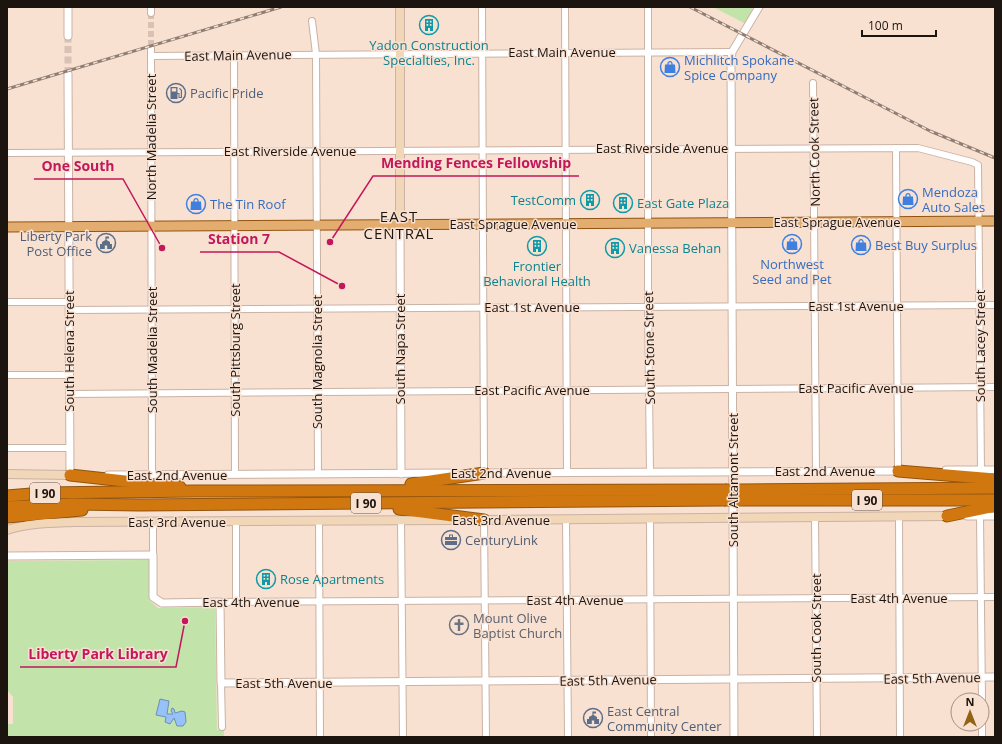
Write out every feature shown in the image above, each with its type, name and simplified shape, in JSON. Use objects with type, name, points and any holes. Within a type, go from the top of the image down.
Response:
[{"type":"highway","points":[[898,470],[995,479]]},
{"type":"highway","points":[[367,491],[388,486],[424,484],[484,473]]},
{"type":"highway","points":[[70,475],[174,485],[196,492]]},
{"type":"highway","points":[[7,489],[58,488],[83,493]]},
{"type":"highway","name":"I 90","points":[[740,495],[995,488]]},
{"type":"highway","name":"I 90","points":[[7,496],[83,493],[367,491],[740,495],[995,500]]},
{"type":"highway","name":"I 90","points":[[7,507],[58,504],[361,504],[725,495]]},
{"type":"highway","points":[[361,504],[484,520]]},
{"type":"highway","points":[[7,517],[140,505]]},
{"type":"highway","points":[[947,516],[995,506]]},
{"type":"main road","points":[[400,7],[400,225]]},
{"type":"main road","name":"East Sprague Avenue","points":[[7,228],[995,221]]},
{"type":"main road","name":"East 2nd Avenue","points":[[7,474],[70,475]]},
{"type":"main road","name":"East 3rd Avenue","points":[[7,530],[41,523],[947,516]]},
{"type":"street","points":[[68,7],[68,36]]},
{"type":"street","points":[[482,7],[484,473]]},
{"type":"street","points":[[565,7],[564,149],[566,224],[567,473]]},
{"type":"street","name":"South Stone Street","points":[[648,7],[647,223],[650,472]]},
{"type":"street","points":[[732,52],[759,7]]},
{"type":"street","name":"South Magnolia Street","points":[[312,20],[316,54],[318,474]]},
{"type":"street","name":"North Madelia Street","points":[[151,48],[151,226]]},
{"type":"street","name":"East Main Avenue","points":[[151,56],[732,52]]},
{"type":"street","name":"South Altamont Street","points":[[732,52],[731,148],[734,737]]},
{"type":"street","name":"South Pittsburg Street","points":[[234,55],[233,151],[236,474]]},
{"type":"street","name":"South Helena Street","points":[[68,74],[70,475]]},
{"type":"street","name":"North Cook Street","points":[[813,83],[814,222]]},
{"type":"street","name":"East Riverside Avenue","points":[[7,153],[647,148],[896,148],[929,149],[978,165]]},
{"type":"street","points":[[896,148],[899,388],[898,470]]},
{"type":"street","name":"South Lacey Street","points":[[978,165],[981,470]]},
{"type":"street","points":[[814,222],[814,388],[816,471]]},
{"type":"street","name":"South Napa Street","points":[[400,225],[401,474]]},
{"type":"street","name":"South Madelia Street","points":[[151,226],[152,474]]},
{"type":"street","points":[[7,302],[69,302]]},
{"type":"street","name":"East 1st Avenue","points":[[69,310],[400,307],[995,305]]},
{"type":"street","points":[[7,375],[69,375]]},
{"type":"street","name":"East Pacific Avenue","points":[[70,394],[995,387]]},
{"type":"street","points":[[7,448],[70,448]]},
{"type":"street","name":"East 2nd Avenue","points":[[70,475],[995,470]]},
{"type":"street","name":"East 3rd Avenue","points":[[947,516],[995,516]]},
{"type":"street","points":[[980,516],[982,692]]},
{"type":"street","points":[[899,517],[900,737]]},
{"type":"street","name":"South Cook Street","points":[[815,518],[817,737]]},
{"type":"street","points":[[566,519],[568,737]]},
{"type":"street","points":[[650,519],[651,737]]},
{"type":"street","points":[[319,520],[320,737]]},
{"type":"street","points":[[401,520],[403,737]]},
{"type":"street","points":[[484,520],[486,737]]},
{"type":"street","points":[[236,521],[236,602]]},
{"type":"street","points":[[7,556],[153,555],[153,522]]},
{"type":"street","name":"East 4th Avenue","points":[[153,555],[154,597],[162,603],[995,597]]},
{"type":"street","points":[[220,602],[222,728]]},
{"type":"street","name":"East 5th Avenue","points":[[221,683],[995,677]]},
{"type":"green space","points":[[713,7],[753,7],[746,24]]},
{"type":"green space","points":[[149,560],[149,600],[158,608],[215,607],[217,730],[224,730],[224,737],[7,737],[7,724],[13,724],[13,697],[7,690],[7,561]]},
{"type":"water","points":[[160,699],[169,701],[167,714],[173,714],[171,711],[172,708],[174,709],[175,713],[182,711],[185,712],[186,722],[183,726],[177,726],[174,718],[170,724],[165,722],[166,717],[156,715]]},
{"type":"tunnel","points":[[151,13],[151,48]]},
{"type":"tunnel","points":[[68,36],[68,74]]},
{"type":"railway","points":[[7,89],[281,7]]},
{"type":"railway","points":[[690,7],[930,131],[995,158]]},
{"type":"place","name":"Yadon Construction Specialties, Inc.","points":[[429,25]]},
{"type":"place","name":"Michlitch Spokane Spice Company","points":[[670,67]]},
{"type":"place","name":"Pacific Pride","points":[[176,93]]},
{"type":"place","name":"Mendoza Auto Sales","points":[[908,199]]},
{"type":"place","name":"TestComm","points":[[590,200]]},
{"type":"place","name":"East Gate Plaza","points":[[623,203]]},
{"type":"place","name":"The Tin Roof","points":[[196,204]]},
{"type":"place","name":"Mending Fences Fellowship","points":[[330,242]]},
{"type":"place","name":"Liberty Park Post Office","points":[[106,243]]},
{"type":"place","name":"Northwest Seed and Pet","points":[[792,244]]},
{"type":"place","name":"Best Buy Surplus","points":[[861,245]]},
{"type":"place","name":"Frontier Behavioral Health","points":[[537,246]]},
{"type":"place","name":"One South","points":[[162,248]]},
{"type":"place","name":"Vanessa Behan","points":[[615,248]]},
{"type":"place","name":"Station 7","points":[[342,286]]},
{"type":"place","name":"CenturyLink","points":[[451,540]]},
{"type":"place","name":"Rose Apartments","points":[[266,579]]},
{"type":"place","name":"Liberty Park Library","points":[[185,621]]},
{"type":"place","name":"Mount Olive Baptist Church","points":[[459,625]]},
{"type":"place","name":"East Central Community Center","points":[[593,718]]},
{"type":"district","name":"EAST CENTRAL","points":[[399,224]]}]
